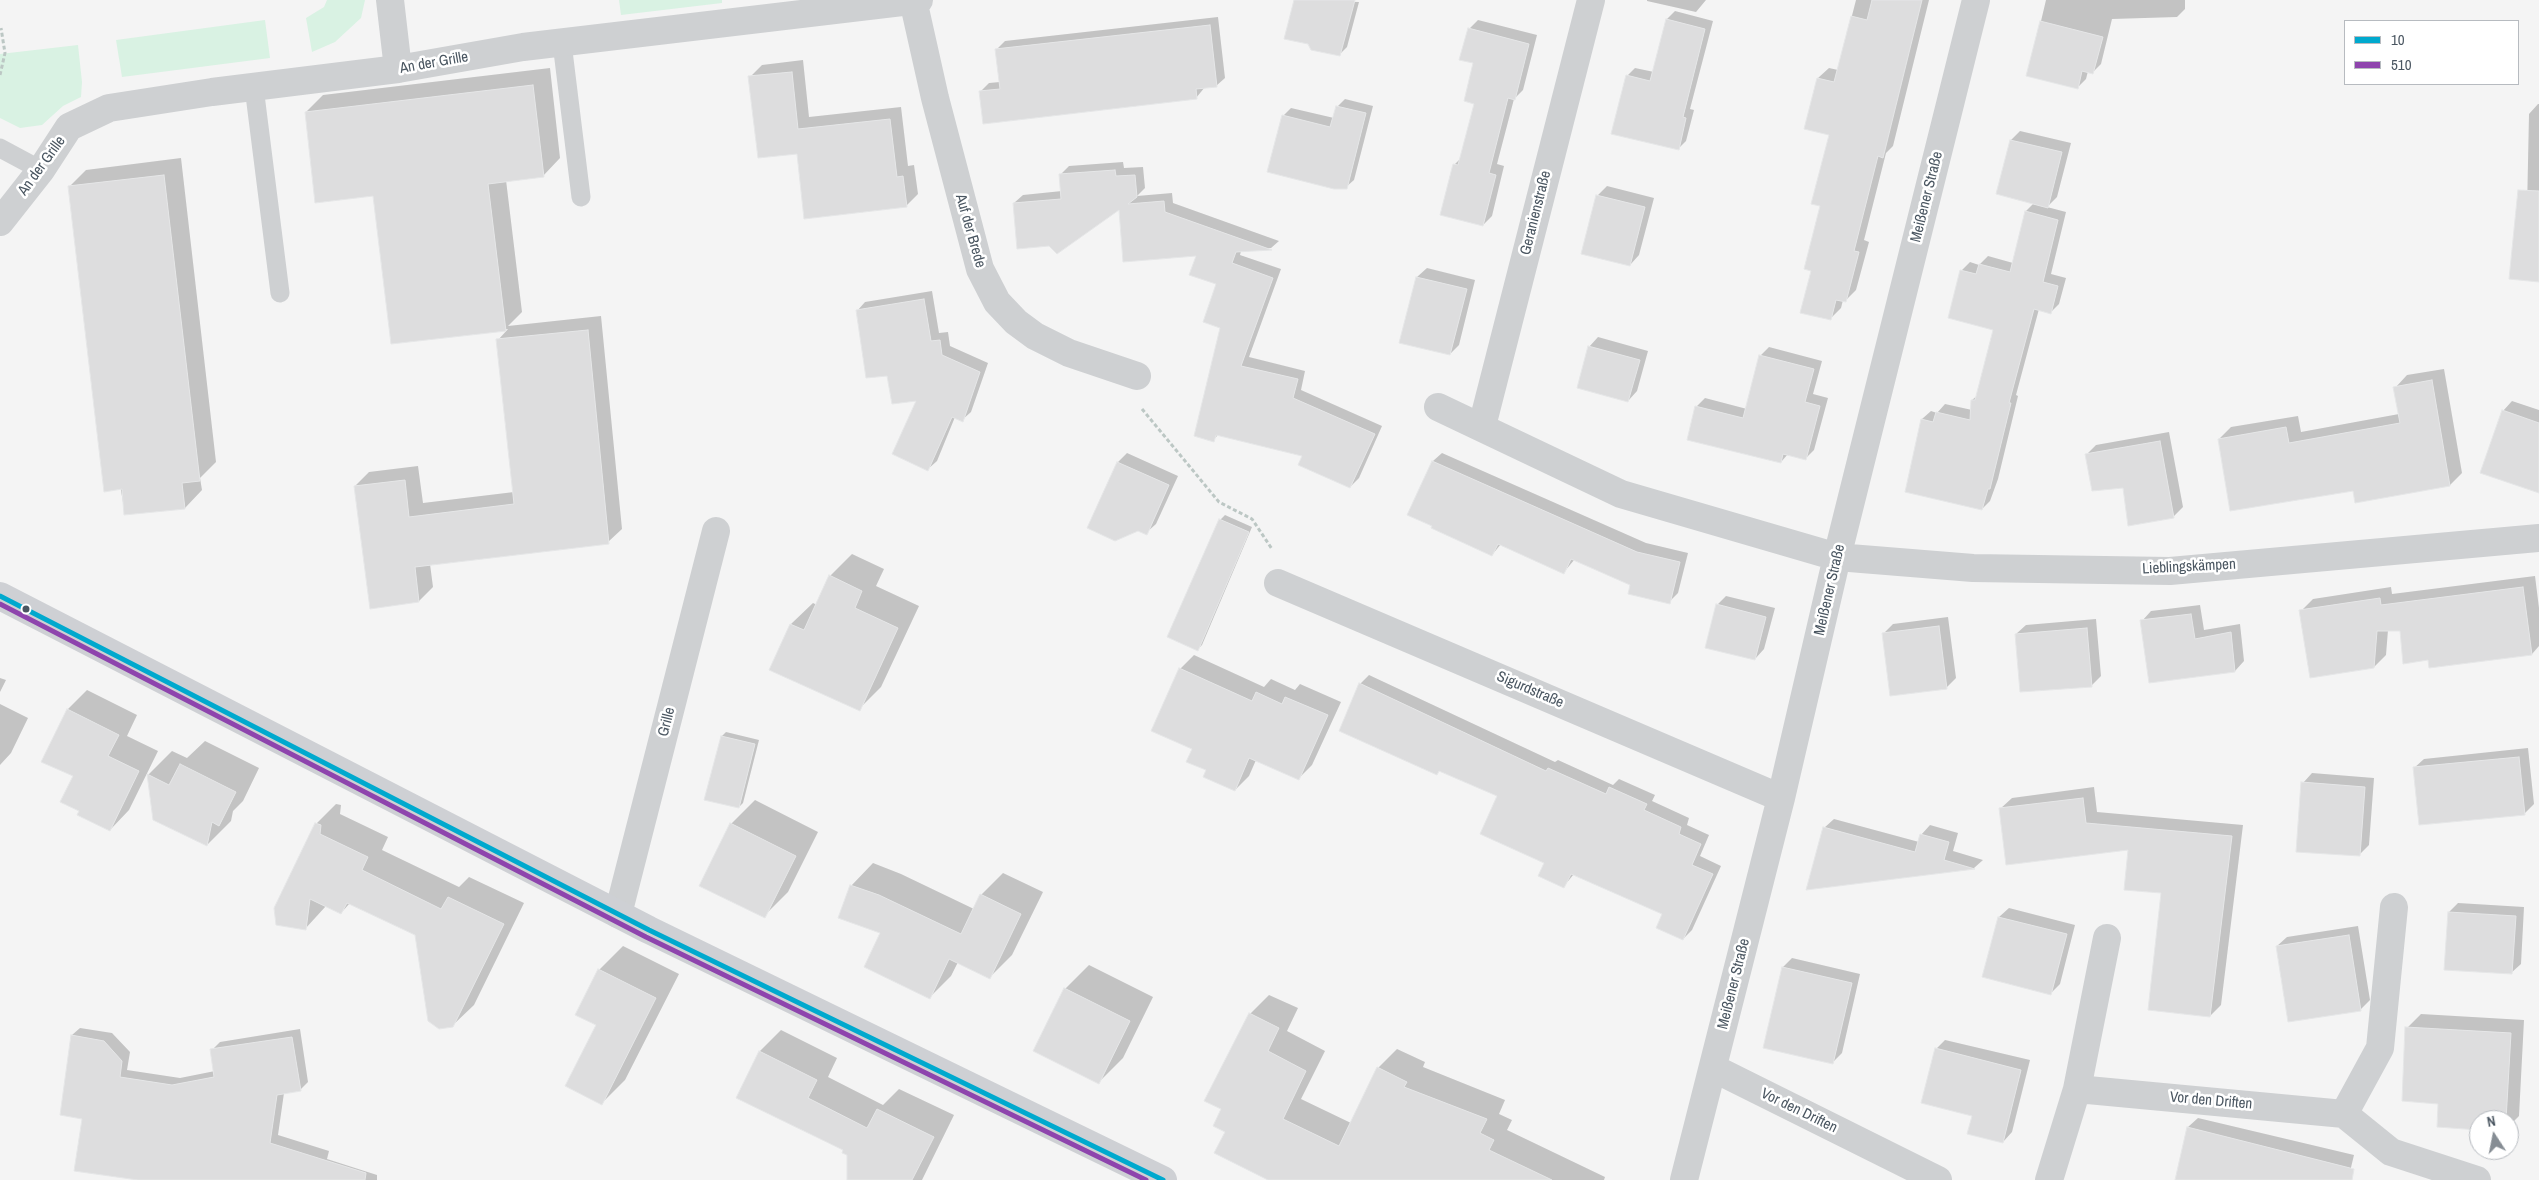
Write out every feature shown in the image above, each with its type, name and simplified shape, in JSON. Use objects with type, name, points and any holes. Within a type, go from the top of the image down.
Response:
[{"type":"main road","points":[[0,596],[618,914],[1163,1180]]},
{"type":"street","points":[[390,0],[398,69]]},
{"type":"street","name":"An der Grille","points":[[0,222],[41,170],[69,127],[109,108],[398,69],[562,43],[915,0]]},
{"type":"street","name":"Auf der Brede","points":[[915,0],[935,98],[980,270],[997,302],[1016,322],[1035,336],[1069,353],[1137,376]]},
{"type":"street","name":"Geranienstraße","points":[[1482,426],[1591,0]]},
{"type":"street","name":"Meißener Straße","points":[[1684,1180],[1781,798],[1837,557],[1976,0]]},
{"type":"street","points":[[1438,407],[1482,426],[1621,494],[1837,557]]},
{"type":"street","name":"Grille","points":[[618,914],[716,531]]},
{"type":"street","name":"Lieblingskämpen","points":[[1837,557],[1973,568],[2170,571],[2539,538]]},
{"type":"street","name":"Sigurdstraße","points":[[1278,583],[1781,798]]},
{"type":"street","points":[[2394,907],[2380,1048],[2344,1114],[2391,1152],[2477,1180]]},
{"type":"street","points":[[2049,1180],[2078,1089],[2107,938]]},
{"type":"street","name":"Vor den Driften","points":[[1713,1068],[1938,1180]]},
{"type":"street","name":"Vor den Driften","points":[[2078,1089],[2344,1114]]},
{"type":"lane","points":[[562,43],[581,197]]},
{"type":"lane","points":[[254,87],[280,293]]},
{"type":"lane","points":[[0,148],[41,170]]},
{"type":"path","points":[[0,75],[5,54],[1,28]]},
{"type":"path","points":[[1137,376],[1143,410],[1219,502],[1252,519],[1274,554],[1278,583]]},
{"type":"green space","points":[[327,0],[365,0],[361,18],[335,42],[312,52],[306,18],[324,7]]},
{"type":"green space","points":[[619,0],[722,0],[722,3],[621,15]]},
{"type":"green space","points":[[265,20],[270,58],[122,77],[116,40]]},
{"type":"green space","points":[[78,45],[82,82],[81,97],[63,106],[42,125],[20,128],[0,118],[0,54]]},
{"type":"building","points":[[1294,0],[1355,0],[1340,56],[1311,50],[1308,44],[1284,39]]},
{"type":"building","points":[[1872,0],[1922,0],[1883,158],[1878,156],[1854,251],[1859,252],[1846,302],[1836,300],[1831,320],[1800,313],[1811,271],[1804,269],[1820,206],[1811,204],[1829,135],[1804,129],[1817,78],[1834,82],[1851,16],[1867,20]]},
{"type":"building","points":[[1666,19],[1705,29],[1683,117],[1686,118],[1679,150],[1611,134],[1626,75],[1650,81]]},
{"type":"building","points":[[2040,21],[2103,37],[2093,74],[2082,71],[2078,89],[2026,76]]},
{"type":"building","points":[[1210,25],[1217,87],[1196,89],[1197,99],[983,124],[979,91],[1000,89],[995,49]]},
{"type":"building","points":[[1468,28],[1529,44],[1515,100],[1508,98],[1489,173],[1496,175],[1483,226],[1440,215],[1453,164],[1458,165],[1474,104],[1464,101],[1473,63],[1459,60]]},
{"type":"building","points":[[792,72],[798,129],[890,119],[897,177],[903,176],[907,207],[804,219],[797,154],[758,158],[748,76]]},
{"type":"building","points":[[533,85],[544,177],[488,184],[506,331],[391,344],[373,196],[315,203],[305,112]]},
{"type":"building","points":[[1336,106],[1366,113],[1347,189],[1334,189],[1267,172],[1282,115],[1330,127]]},
{"type":"building","points":[[2010,140],[2062,152],[2048,208],[1996,194]]},
{"type":"building","points":[[1115,170],[1116,176],[1135,175],[1137,197],[1128,204],[1164,201],[1165,212],[1272,250],[1236,252],[1232,263],[1273,278],[1241,366],[1298,379],[1293,398],[1375,434],[1350,488],[1298,465],[1302,456],[1216,435],[1214,442],[1194,436],[1220,328],[1203,322],[1216,284],[1189,275],[1196,256],[1123,262],[1119,210],[1057,254],[1049,246],[1017,249],[1013,203],[1061,199],[1059,174]]},
{"type":"building","points":[[164,175],[200,481],[182,483],[185,509],[124,515],[122,489],[104,492],[68,186]]},
{"type":"building","points":[[2518,190],[2539,191],[2539,282],[2509,279]]},
{"type":"building","points":[[1596,195],[1645,207],[1630,266],[1581,254]]},
{"type":"building","points":[[2025,211],[2058,220],[2043,282],[2058,286],[2051,314],[2034,309],[2009,403],[2011,403],[1990,489],[1988,489],[1982,510],[1905,492],[1921,419],[1933,422],[1936,412],[1970,420],[1971,400],[1975,400],[1993,330],[1948,318],[1960,270],[1976,274],[1979,264],[2010,272]]},
{"type":"building","points":[[1416,277],[1467,289],[1450,355],[1399,343]]},
{"type":"building","points":[[924,299],[931,341],[940,340],[942,355],[980,372],[963,422],[952,417],[928,471],[892,454],[916,401],[892,404],[887,376],[866,378],[856,310]]},
{"type":"building","points":[[588,330],[609,544],[415,567],[419,602],[370,609],[354,486],[405,480],[409,517],[514,504],[496,339]]},
{"type":"building","points":[[1588,346],[1640,360],[1628,402],[1577,388]]},
{"type":"building","points":[[1759,355],[1814,369],[1805,402],[1820,406],[1806,460],[1783,454],[1781,463],[1687,440],[1695,406],[1743,418]]},
{"type":"building","points":[[2432,380],[2450,486],[2355,503],[2353,491],[2230,511],[2218,439],[2286,427],[2289,443],[2400,423],[2393,387]]},
{"type":"building","points":[[2502,410],[2539,423],[2539,493],[2480,473]]},
{"type":"building","points":[[2160,441],[2174,518],[2128,526],[2123,488],[2092,491],[2085,454]]},
{"type":"building","points":[[1432,461],[1637,552],[1680,562],[1670,604],[1628,594],[1630,585],[1571,559],[1564,574],[1498,544],[1492,556],[1407,515]]},
{"type":"building","points":[[1117,462],[1169,485],[1147,535],[1138,531],[1115,541],[1087,528]]},
{"type":"building","points":[[1219,519],[1249,532],[1198,651],[1167,637]]},
{"type":"building","points":[[829,575],[862,591],[855,608],[898,628],[860,711],[769,670],[790,624],[804,630]]},
{"type":"building","points":[[2523,587],[2532,655],[2429,668],[2428,660],[2403,664],[2400,631],[2377,631],[2374,668],[2310,678],[2299,610],[2380,598],[2381,605]]},
{"type":"building","points":[[1716,604],[1766,617],[1755,660],[1705,648]]},
{"type":"building","points":[[2191,614],[2195,639],[2231,632],[2235,672],[2149,683],[2140,620]]},
{"type":"building","points":[[1939,626],[1947,689],[1890,696],[1882,633]]},
{"type":"building","points":[[2087,628],[2092,687],[2020,692],[2015,634]]},
{"type":"building","points":[[1179,668],[1252,701],[1256,692],[1282,704],[1285,697],[1328,715],[1299,780],[1249,758],[1235,791],[1203,777],[1206,770],[1186,762],[1192,749],[1151,731]]},
{"type":"building","points":[[1359,683],[1546,771],[1548,768],[1606,794],[1609,787],[1647,804],[1644,810],[1681,827],[1679,834],[1701,844],[1692,865],[1713,874],[1683,940],[1656,928],[1662,914],[1571,874],[1564,888],[1538,876],[1544,863],[1480,834],[1497,796],[1439,771],[1437,775],[1339,731]]},
{"type":"building","points":[[67,709],[119,735],[108,756],[139,771],[110,831],[77,815],[79,811],[60,802],[73,776],[41,762]]},
{"type":"building","points":[[721,736],[755,744],[739,808],[704,800]]},
{"type":"building","points":[[2519,757],[2525,815],[2419,825],[2413,767]]},
{"type":"building","points":[[180,764],[236,792],[219,826],[212,822],[207,846],[153,820],[147,774],[169,785]]},
{"type":"building","points":[[2301,782],[2365,787],[2360,856],[2296,852]]},
{"type":"building","points":[[2083,798],[2086,823],[2232,836],[2210,1017],[2148,1010],[2161,893],[2124,890],[2128,850],[2006,865],[1999,808]]},
{"type":"building","points":[[315,823],[321,825],[320,834],[368,857],[362,870],[441,909],[448,897],[504,924],[453,1027],[439,1029],[428,1021],[415,935],[347,903],[341,914],[310,899],[306,930],[276,925],[274,908]]},
{"type":"building","points":[[730,823],[796,856],[765,918],[699,886]]},
{"type":"building","points":[[1823,827],[1915,852],[1920,834],[1949,842],[1944,860],[1975,869],[1806,890]]},
{"type":"building","points":[[850,885],[879,895],[961,934],[980,894],[1021,914],[990,979],[949,959],[930,999],[864,967],[880,933],[838,918]]},
{"type":"building","points":[[2448,912],[2516,916],[2512,974],[2444,970]]},
{"type":"building","points":[[1998,917],[2067,934],[2051,995],[1982,977]]},
{"type":"building","points":[[2349,935],[2361,1011],[2288,1022],[2276,946]]},
{"type":"building","points":[[1782,967],[1852,983],[1833,1064],[1763,1048]]},
{"type":"building","points":[[598,969],[656,998],[602,1105],[565,1086],[596,1025],[575,1015]]},
{"type":"building","points":[[1064,988],[1130,1021],[1099,1084],[1033,1051]]},
{"type":"building","points":[[1249,1013],[1279,1028],[1268,1051],[1306,1071],[1283,1119],[1339,1146],[1377,1067],[1407,1082],[1404,1087],[1487,1119],[1480,1133],[1494,1140],[1489,1150],[1552,1180],[1268,1180],[1214,1153],[1225,1132],[1213,1126],[1221,1109],[1204,1101]]},
{"type":"building","points":[[2405,1027],[2511,1033],[2507,1110],[2469,1110],[2469,1129],[2437,1127],[2438,1104],[2402,1101]]},
{"type":"building","points":[[71,1035],[104,1041],[122,1061],[120,1077],[172,1085],[214,1077],[210,1049],[292,1037],[301,1091],[277,1095],[270,1143],[366,1173],[365,1180],[138,1180],[74,1171],[82,1119],[60,1115]]},
{"type":"building","points":[[1935,1048],[2021,1070],[2003,1143],[1967,1134],[1972,1116],[1921,1103]]},
{"type":"building","points":[[759,1051],[817,1080],[808,1098],[867,1128],[877,1109],[934,1137],[912,1180],[847,1180],[847,1155],[842,1153],[843,1150],[736,1098]]},
{"type":"building","points":[[2187,1127],[2354,1169],[2352,1180],[2175,1180]]},
{"type":"transit line","name":"10","points":[[0,596],[649,930],[1163,1180]]},
{"type":"transit line","name":"510","points":[[0,604],[646,937],[1146,1180]]}]
